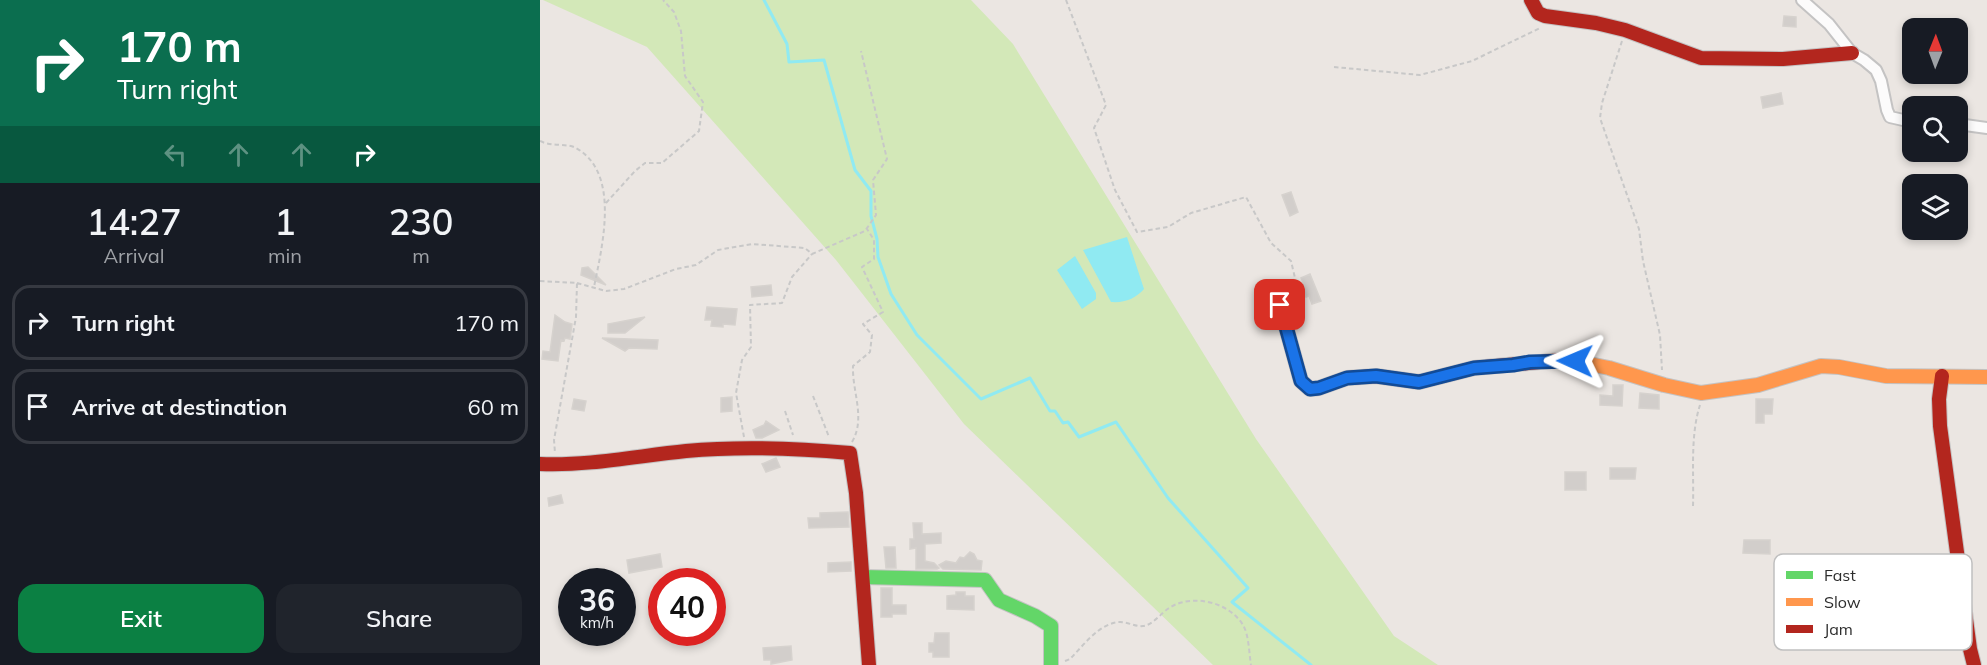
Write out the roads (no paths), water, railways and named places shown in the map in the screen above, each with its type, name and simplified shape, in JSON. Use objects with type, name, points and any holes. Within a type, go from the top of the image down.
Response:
[{"type":"street","points":[[1532,0],[1538,13],[1545,16],[1596,23],[1625,30],[1701,58],[1783,59],[1852,53]]},
{"type":"street","points":[[1802,0],[1829,24],[1852,53],[1876,70],[1890,117],[1902,120]]},
{"type":"street","points":[[1968,125],[1987,128]]},
{"type":"street","points":[[1280,305],[1301,381],[1310,389],[1347,378],[1376,376],[1419,382],[1474,368],[1551,360],[1575,361],[1609,368],[1686,391],[1711,392],[1758,385],[1821,366],[1886,376],[1987,377]]},
{"type":"street","points":[[1942,376],[1939,399],[1940,426],[1957,554]]},
{"type":"street","points":[[540,464],[602,462],[685,451],[747,448],[850,453],[856,493],[869,665]]},
{"type":"street","points":[[863,577],[985,580],[999,600],[1051,626],[1053,635],[1051,665]]},
{"type":"street","points":[[1970,650],[1974,665]]},
{"type":"water","points":[[1127,237],[1144,289],[1129,300],[1111,302],[1083,250]]},
{"type":"water","points":[[1075,256],[1096,293],[1096,299],[1082,309],[1057,270]]},
{"type":"waterway","points":[[764,0],[787,44],[789,62],[824,60],[855,170],[871,191],[871,216],[877,239],[878,257],[891,294],[917,335],[981,399],[1030,378],[1050,411],[1055,411],[1063,423],[1068,422],[1079,437],[1116,422],[1168,498],[1248,588],[1232,602],[1311,665]]}]
